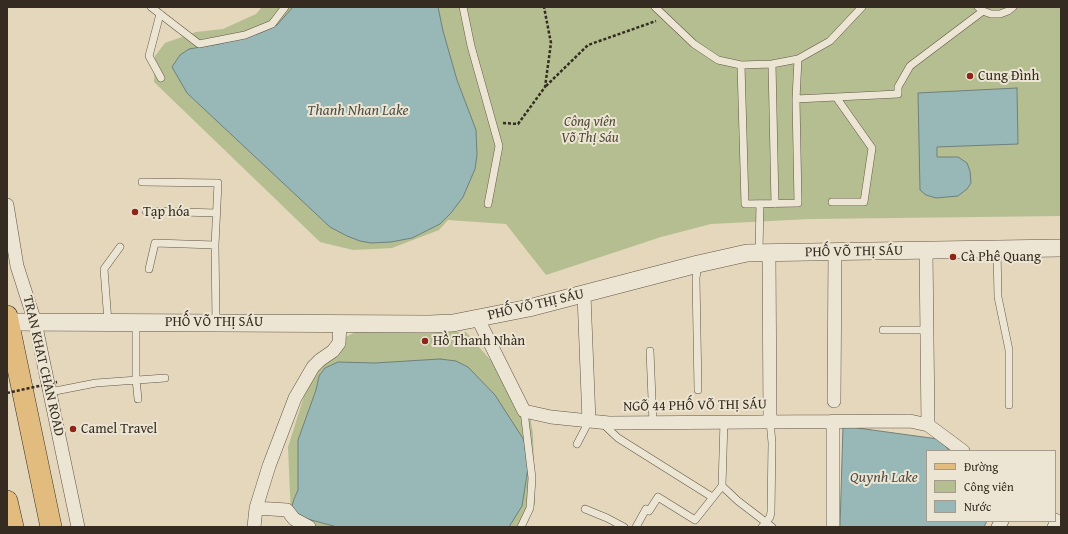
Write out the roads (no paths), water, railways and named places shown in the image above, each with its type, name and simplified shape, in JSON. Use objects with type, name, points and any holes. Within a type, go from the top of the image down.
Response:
[{"type":"main road","name":"TRAN KHAT CHAN ROAD","points":[[7,320],[51,527]]},
{"type":"main road","points":[[7,502],[13,527]]},
{"type":"street","name":"TRAN KHAT CHAN ROAD","points":[[7,205],[17,266],[35,322],[53,387],[78,527]]},
{"type":"street","name":"PHỐ VÕ THỊ SÁU","points":[[7,320],[35,322],[429,324],[478,319],[529,308],[730,256],[764,252],[1061,248]]},
{"type":"street","points":[[926,251],[928,425],[962,450]]},
{"type":"street","points":[[764,252],[770,421]]},
{"type":"street","points":[[834,401],[835,252]]},
{"type":"street","points":[[584,295],[595,421]]},
{"type":"street","points":[[478,319],[524,411]]},
{"type":"street","points":[[254,527],[256,508],[273,455],[295,398],[313,367],[333,351],[339,343],[340,323]]},
{"type":"street","name":"NGÕ 44 PHỐ VÕ THỊ SÁU","points":[[524,411],[551,417],[595,421],[653,423],[910,421],[928,425]]},
{"type":"street","points":[[832,421],[833,527]]},
{"type":"street","points":[[256,508],[287,510],[294,519],[309,527]]},
{"type":"lane","points":[[151,7],[199,44],[245,35],[272,24],[286,7]]},
{"type":"lane","points":[[463,7],[470,46],[499,146],[488,204]]},
{"type":"lane","points":[[655,7],[694,44],[718,60],[741,65],[772,64],[798,59],[830,41],[862,7]]},
{"type":"lane","points":[[796,99],[898,94],[898,87],[910,66],[980,9],[991,14],[1000,14],[1013,7]]},
{"type":"lane","points":[[160,14],[149,56],[161,78]]},
{"type":"lane","points":[[741,65],[745,204],[798,203],[796,99],[798,59]]},
{"type":"lane","points":[[772,64],[775,204]]},
{"type":"lane","points":[[832,202],[864,202],[872,148],[836,97]]},
{"type":"lane","points":[[142,182],[218,183],[215,245],[216,322]]},
{"type":"lane","points":[[760,204],[764,252]]},
{"type":"lane","points":[[146,211],[217,213]]},
{"type":"lane","points":[[149,269],[155,243],[215,245]]},
{"type":"lane","points":[[108,322],[104,269],[120,247]]},
{"type":"lane","points":[[997,250],[998,297],[1009,350],[1009,405]]},
{"type":"lane","points":[[698,264],[696,278],[698,390]]},
{"type":"lane","points":[[136,322],[136,379],[138,399]]},
{"type":"lane","points":[[882,330],[928,330]]},
{"type":"lane","points":[[650,351],[653,423]]},
{"type":"lane","points":[[53,387],[136,379],[165,378]]},
{"type":"lane","points":[[521,527],[530,508],[532,478],[524,411]]},
{"type":"lane","points":[[577,444],[595,421],[618,438],[712,497]]},
{"type":"lane","points":[[763,525],[770,517],[771,512],[772,443],[770,421]]},
{"type":"lane","points":[[636,527],[646,509],[649,511],[658,497],[695,520],[722,486],[724,422]]},
{"type":"lane","points":[[722,486],[763,525],[772,527]]},
{"type":"lane","points":[[585,509],[624,527]]},
{"type":"water","name":"Thanh Nhan Lake","points":[[293,7],[438,7],[443,31],[457,80],[476,130],[477,155],[475,169],[463,197],[451,213],[440,224],[412,238],[391,242],[371,243],[347,236],[330,227],[187,93],[172,67],[180,55],[189,49],[219,44],[260,33],[277,25]]},
{"type":"water","points":[[1017,88],[1018,144],[937,147],[937,157],[958,157],[967,163],[970,171],[971,183],[967,189],[958,196],[936,198],[926,195],[920,190],[918,93]]},
{"type":"water","points":[[440,359],[456,361],[468,367],[495,395],[524,440],[528,468],[522,506],[509,527],[337,527],[304,518],[296,514],[292,506],[298,490],[298,440],[316,390],[319,376],[325,368],[338,362],[375,363]]},
{"type":"water","name":"Quynh Lake","points":[[843,426],[938,439],[949,450],[926,450],[926,522],[986,522],[984,527],[840,527]]},
{"type":"place","name":"Cung Đình","points":[[970,76]]},
{"type":"place","name":"Tạp hóa","points":[[135,212]]},
{"type":"place","name":"Cà Phê Quang","points":[[953,257]]},
{"type":"place","name":"Hồ Thanh Nhàn","points":[[425,341]]},
{"type":"place","name":"Camel Travel","points":[[73,429]]},
{"type":"park label","name":"Công viên Võ Thị Sáu","points":[[590,130]]}]
